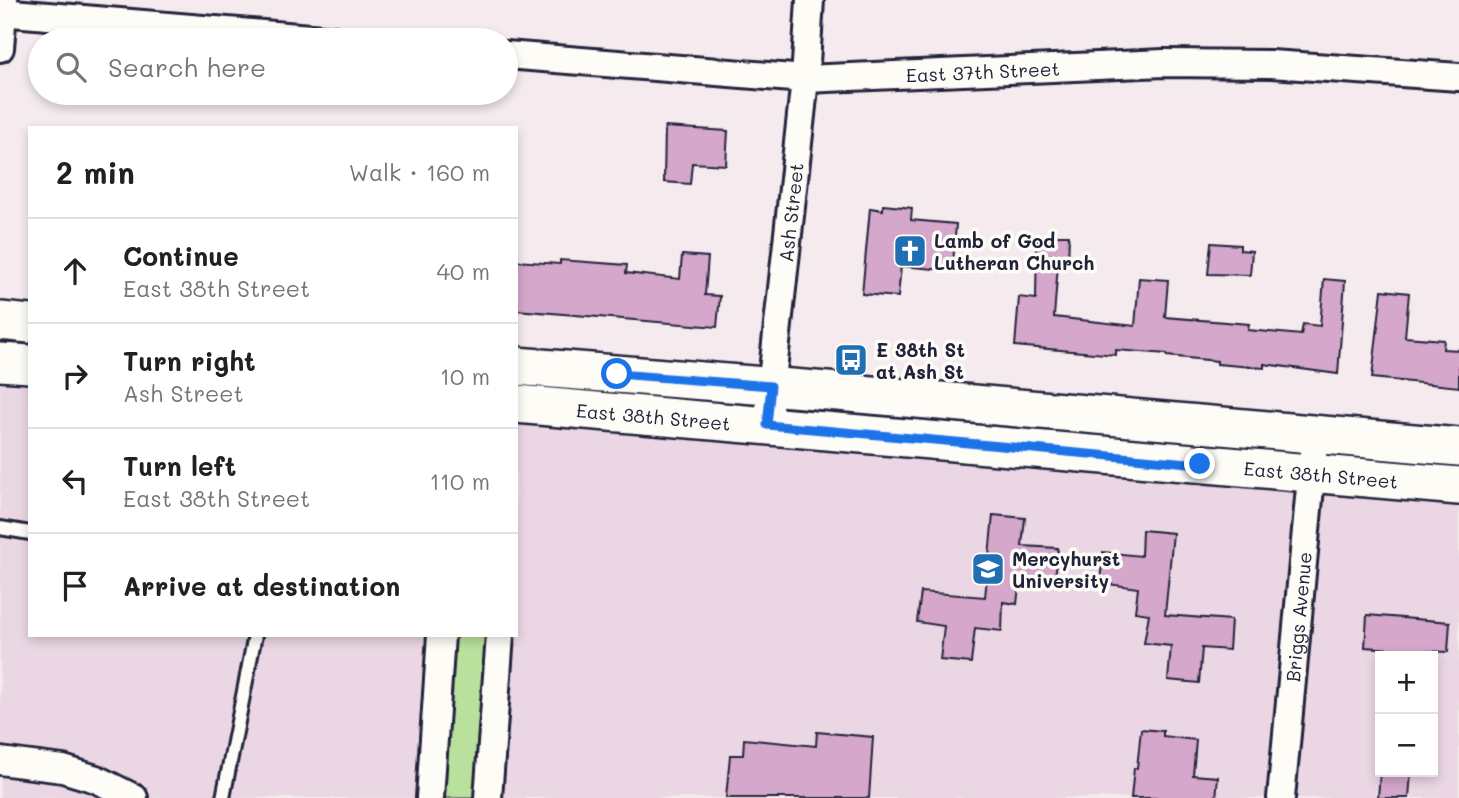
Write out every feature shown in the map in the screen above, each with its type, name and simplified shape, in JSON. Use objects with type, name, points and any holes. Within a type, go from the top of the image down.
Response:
[{"type":"main road","points":[[0,321],[28,324]]},
{"type":"main road","points":[[0,362],[28,364]]},
{"type":"main road","name":"East 38th Street","points":[[518,366],[1459,447]]},
{"type":"main road","name":"East 38th Street","points":[[518,404],[1459,486]]},
{"type":"street","name":"Ash Street","points":[[767,425],[810,0]]},
{"type":"street","points":[[0,48],[2,8],[210,28]]},
{"type":"street","name":"East 37th Street","points":[[518,56],[804,79],[1164,63],[1312,66],[1459,78]]},
{"type":"street","name":"Briggs Avenue","points":[[1281,798],[1315,434]]},
{"type":"street","points":[[430,798],[441,637]]},
{"type":"street","points":[[488,798],[500,637]]},
{"type":"street","points":[[0,761],[63,769],[96,779],[134,798]]},
{"type":"lane","points":[[0,528],[28,533]]},
{"type":"lane","points":[[223,798],[255,637]]},
{"type":"shaded area","name":"Mercyhurst University","points":[[0,378],[28,380],[28,637],[518,637],[518,420],[1459,502],[1459,798],[0,798]]},
{"type":"green space","points":[[450,637],[489,637],[478,791],[473,798],[443,798],[440,793]]},
{"type":"building","points":[[665,127],[728,131],[726,165],[692,163],[690,184],[664,182]]},
{"type":"building","name":"Lamb of God Lutheran Church","points":[[883,205],[912,208],[911,220],[956,224],[953,264],[946,264],[945,270],[901,266],[898,297],[862,294],[870,208],[883,210]]},
{"type":"building","points":[[1037,235],[1069,235],[1068,264],[1058,264],[1054,317],[1135,326],[1139,278],[1168,280],[1165,317],[1249,324],[1248,330],[1301,335],[1303,324],[1320,326],[1324,279],[1345,281],[1338,374],[1264,364],[1264,368],[1217,364],[1217,361],[1167,354],[1116,350],[1116,355],[1015,346],[1019,297],[1036,299]]},
{"type":"building","points":[[1211,243],[1240,245],[1240,250],[1252,251],[1250,275],[1208,274]]},
{"type":"building","points":[[682,255],[708,257],[705,295],[720,296],[717,327],[518,310],[518,261],[560,264],[560,260],[627,265],[626,273],[680,279]]},
{"type":"building","points":[[1382,290],[1409,293],[1405,337],[1444,340],[1443,349],[1459,350],[1459,387],[1372,378]]},
{"type":"building","points":[[993,515],[1025,518],[1022,546],[1058,548],[1055,580],[1020,576],[1017,604],[1003,602],[1002,631],[975,628],[971,663],[940,660],[944,626],[917,622],[921,592],[985,597]]},
{"type":"building","points":[[1142,530],[1173,533],[1165,615],[1231,620],[1229,650],[1202,648],[1199,683],[1168,680],[1171,646],[1144,643],[1149,614],[1135,612],[1138,588],[1100,583],[1103,552],[1141,556]]},
{"type":"building","points":[[1367,615],[1450,622],[1448,652],[1391,651],[1365,647]]},
{"type":"building","points":[[1141,729],[1163,731],[1163,736],[1196,740],[1193,775],[1218,777],[1216,798],[1131,798]]},
{"type":"building","points":[[817,732],[873,737],[869,798],[726,798],[730,755],[743,755],[744,739],[816,746]]},
{"type":"building","points":[[1380,777],[1411,777],[1409,798],[1378,798]]},
{"type":"place","name":"Lamb of God Lutheran Church","points":[[910,251]]},
{"type":"place","name":"E 38th St at Ash St","points":[[851,360]]},
{"type":"place","name":"Mercyhurst University","points":[[988,569]]},
{"type":"route","points":[[617,374],[771,386],[767,425],[1200,464]]}]
